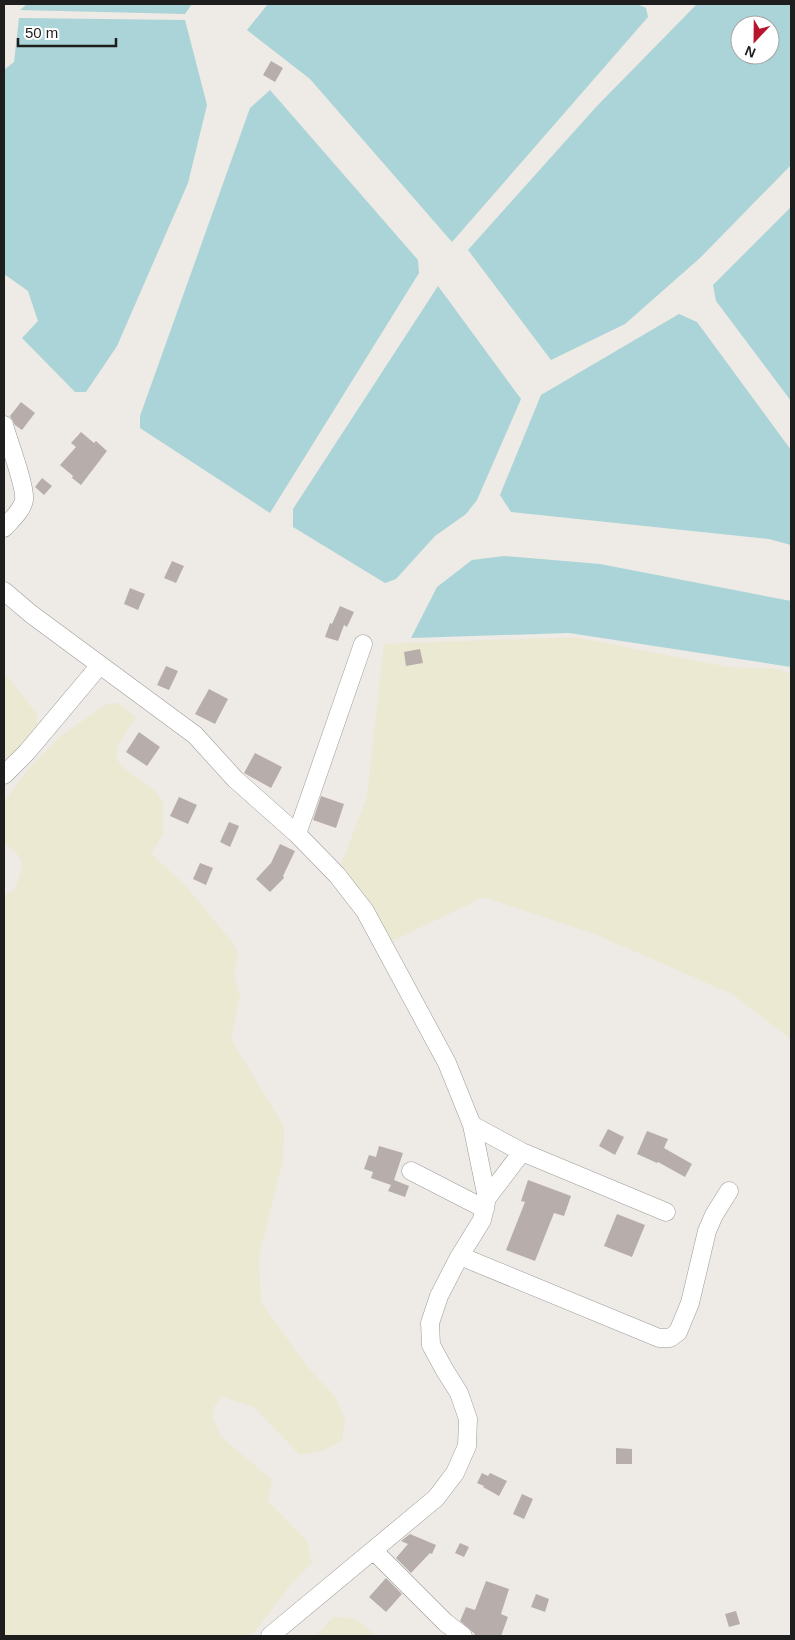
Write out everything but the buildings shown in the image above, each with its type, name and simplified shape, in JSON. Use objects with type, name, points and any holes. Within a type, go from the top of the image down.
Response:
[{"type":"street","points":[[4,425],[22,486],[24,500],[19,511],[4,528]]},
{"type":"street","points":[[4,591],[195,735],[235,779],[297,834],[337,875],[364,911],[447,1063],[472,1125],[486,1203]]},
{"type":"street","points":[[297,834],[363,644]]},
{"type":"street","points":[[4,775],[27,752],[100,665]]},
{"type":"street","points":[[472,1125],[522,1152],[666,1212]]},
{"type":"street","points":[[270,1636],[436,1498],[455,1473],[467,1446],[468,1418],[459,1393],[432,1345],[430,1323],[439,1296],[482,1220],[486,1203],[522,1152]]},
{"type":"street","points":[[411,1171],[486,1203]]},
{"type":"street","points":[[460,1256],[659,1338],[670,1338],[678,1332],[690,1303],[707,1231],[728,1191]]},
{"type":"street","points":[[374,1551],[446,1623],[463,1636]]},
{"type":"shaded area","points":[[574,637],[728,667],[778,669],[791,674],[791,1039],[732,994],[595,934],[484,897],[384,945],[337,875],[367,797],[384,644]]},
{"type":"shaded area","points":[[4,669],[5,674],[37,714],[37,725],[25,744],[4,764]]},
{"type":"shaded area","points":[[118,703],[136,717],[118,745],[116,756],[121,766],[156,792],[163,802],[163,834],[151,854],[184,884],[233,943],[238,954],[234,975],[240,996],[231,1039],[284,1127],[283,1160],[259,1257],[261,1302],[306,1365],[336,1398],[345,1419],[342,1441],[322,1451],[300,1455],[254,1407],[222,1397],[215,1405],[212,1416],[221,1437],[272,1480],[268,1501],[307,1541],[312,1563],[291,1584],[257,1629],[248,1636],[4,1636],[4,896],[15,889],[23,866],[19,856],[4,843],[4,802],[30,767],[62,735],[107,704]]},
{"type":"shaded area","points":[[333,1617],[355,1619],[377,1636],[316,1636]]},
{"type":"water","points":[[27,4],[192,4],[185,14],[20,10]]},
{"type":"water","points":[[268,4],[637,4],[646,8],[648,17],[452,242],[310,79],[247,30]]},
{"type":"water","points":[[697,4],[791,4],[791,165],[700,258],[625,324],[551,360],[468,250],[596,107]]},
{"type":"water","points":[[19,18],[185,20],[207,105],[188,183],[117,346],[86,392],[75,392],[22,338],[38,321],[28,291],[4,274],[4,70],[14,62]]},
{"type":"water","points":[[270,90],[418,260],[419,273],[270,513],[140,428],[140,416],[250,108]]},
{"type":"water","points":[[791,207],[791,401],[716,301],[713,285]]},
{"type":"water","points":[[438,286],[521,399],[477,500],[466,514],[435,536],[396,579],[385,583],[293,527],[293,509]]},
{"type":"water","points":[[679,314],[697,322],[791,450],[791,545],[769,539],[511,512],[500,495],[541,395]]},
{"type":"water","points":[[504,556],[600,564],[791,601],[791,667],[569,633],[411,638],[437,587],[472,560]]}]
